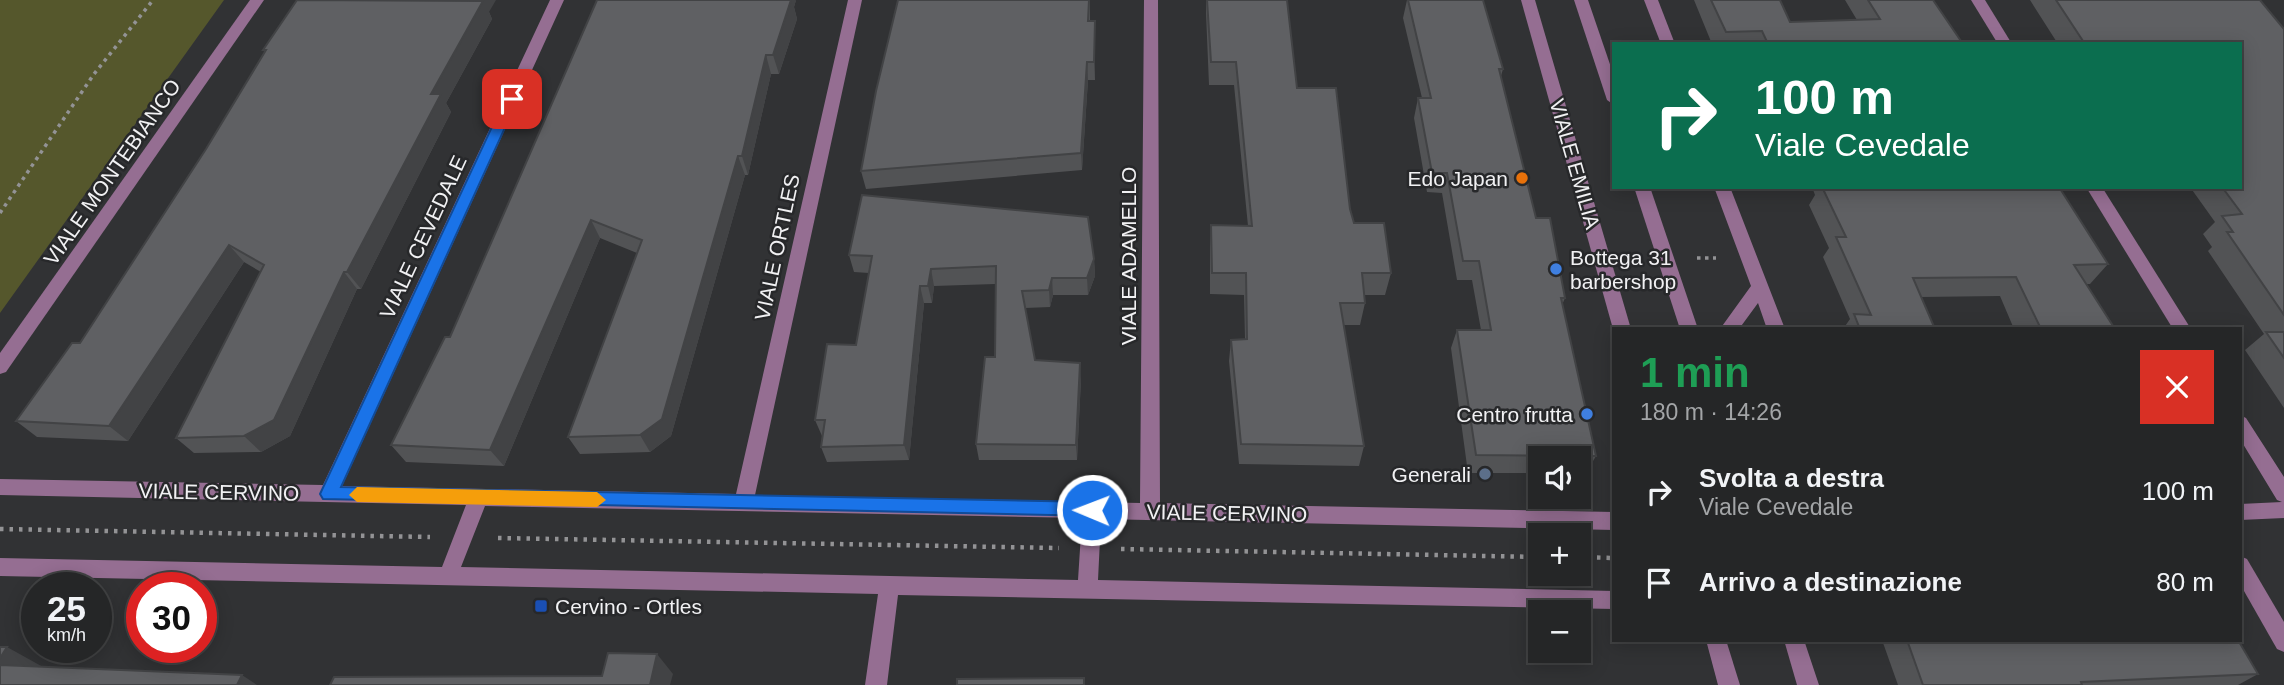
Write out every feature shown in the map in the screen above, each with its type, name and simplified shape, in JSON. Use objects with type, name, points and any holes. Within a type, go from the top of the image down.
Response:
[{"type":"street","name":"VIALE MONTEBIANCO","points":[[0,367],[257,0]]},
{"type":"street","name":"VIALE CEVEDALE","points":[[329,494],[558,0]]},
{"type":"street","name":"VIALE ORTLES","points":[[744,503],[855,0]]},
{"type":"street","name":"VIALE ADAMELLO","points":[[1150,511],[1151,0]]},
{"type":"street","name":"VIALE EMILIA","points":[[1528,0],[1621,327]]},
{"type":"street","points":[[1581,0],[1612,94]]},
{"type":"street","points":[[1651,0],[1667,42]]},
{"type":"street","points":[[1978,0],[2004,42]]},
{"type":"street","points":[[1643,189],[1688,327]]},
{"type":"street","points":[[1723,189],[1775,327]]},
{"type":"street","points":[[2095,189],[2181,327]]},
{"type":"street","points":[[1730,327],[1760,287]]},
{"type":"street","points":[[2242,426],[2284,494]]},
{"type":"street","name":"VIALE CERVINO","points":[[0,487],[1612,521]]},
{"type":"street","points":[[448,576],[480,497]]},
{"type":"street","points":[[1087,590],[1092,510]]},
{"type":"street","points":[[2242,512],[2284,510]]},
{"type":"street","points":[[0,567],[1612,600]]},
{"type":"street","points":[[2242,568],[2284,642]]},
{"type":"street","points":[[876,685],[890,585]]},
{"type":"street","points":[[1717,642],[1729,685]]},
{"type":"street","points":[[1795,642],[1808,685]]},
{"type":"path","points":[[0,213],[94,74],[153,0]]},
{"type":"path","points":[[0,529],[1528,557]]},
{"type":"path","points":[[1591,557],[1612,558]]},
{"type":"green space","points":[[0,0],[224,0],[0,313]]},
{"type":"building","points":[[297,0],[483,1],[431,94],[441,94],[347,272],[344,272],[274,420],[244,436],[176,438],[264,265],[229,245],[109,426],[16,421],[72,343],[80,343],[206,149],[266,50],[263,50]]},
{"type":"building","points":[[597,0],[791,0],[773,55],[766,55],[742,156],[738,156],[662,419],[640,435],[568,437],[642,240],[591,220],[490,450],[391,445],[445,337],[450,337]]},
{"type":"building","points":[[898,0],[1089,0],[1088,21],[1095,21],[1094,62],[1087,62],[1081,153],[861,171],[876,91]]},
{"type":"building","points":[[1207,0],[1287,0],[1297,88],[1336,88],[1350,209],[1354,223],[1384,223],[1391,273],[1362,273],[1365,303],[1340,303],[1364,446],[1241,444],[1231,340],[1247,339],[1246,273],[1212,273],[1211,225],[1252,226],[1236,62],[1211,62]]},
{"type":"building","points":[[1408,0],[1483,0],[1503,69],[1499,69],[1536,218],[1550,218],[1565,298],[1561,298],[1596,456],[1591,456],[1591,446],[1528,446],[1528,455],[1476,455],[1457,330],[1491,330],[1479,261],[1463,261],[1447,173],[1432,173],[1418,98],[1431,98]]},
{"type":"building","points":[[1711,0],[1780,0],[1790,22],[1880,19],[1868,0],[1933,0],[1962,42],[1767,42],[1762,31],[1726,32]]},
{"type":"building","points":[[2056,0],[2260,0],[2284,29],[2284,315],[2227,232],[2233,232],[2222,216],[2242,214],[2223,189],[2242,189],[2242,42],[2084,42]]},
{"type":"building","points":[[1823,189],[2060,189],[2108,264],[2074,265],[2114,327],[2040,327],[2016,277],[1913,278],[1934,327],[1859,327],[1854,314],[1871,315],[1836,237],[1846,237]]},
{"type":"building","points":[[862,195],[1088,217],[1094,259],[1087,278],[1052,278],[1049,290],[1022,291],[1035,360],[1080,363],[1076,445],[976,444],[985,357],[995,357],[996,266],[931,269],[928,286],[920,286],[904,445],[821,447],[825,420],[815,420],[827,344],[856,345],[872,256],[849,255]]},
{"type":"building","points":[[2266,332],[2284,332],[2284,358]]},
{"type":"building","points":[[1908,642],[2239,642],[2258,674],[2081,682],[2082,685],[1923,685]]},
{"type":"building","points":[[0,647],[7,647],[0,658]]},
{"type":"building","points":[[608,653],[657,654],[650,685],[330,685],[334,677],[602,676]]},
{"type":"building","points":[[0,665],[242,675],[237,685],[0,685]]},
{"type":"building","points":[[1084,678],[1084,685],[957,685],[957,679]]},
{"type":"slow traffic","points":[[357,495],[597,500]]},
{"type":"place","name":"Edo Japan","points":[[1522,178]]},
{"type":"place","name":"Bottega 31 barbershop","points":[[1556,269]]},
{"type":"place","name":"Centro frutta","points":[[1587,414]]},
{"type":"place","name":"Generali","points":[[1485,474]]},
{"type":"place","name":"Cervino - Ortles","points":[[541,606]]},
{"type":"route","points":[[512,99],[329,494],[1092,510]]}]
